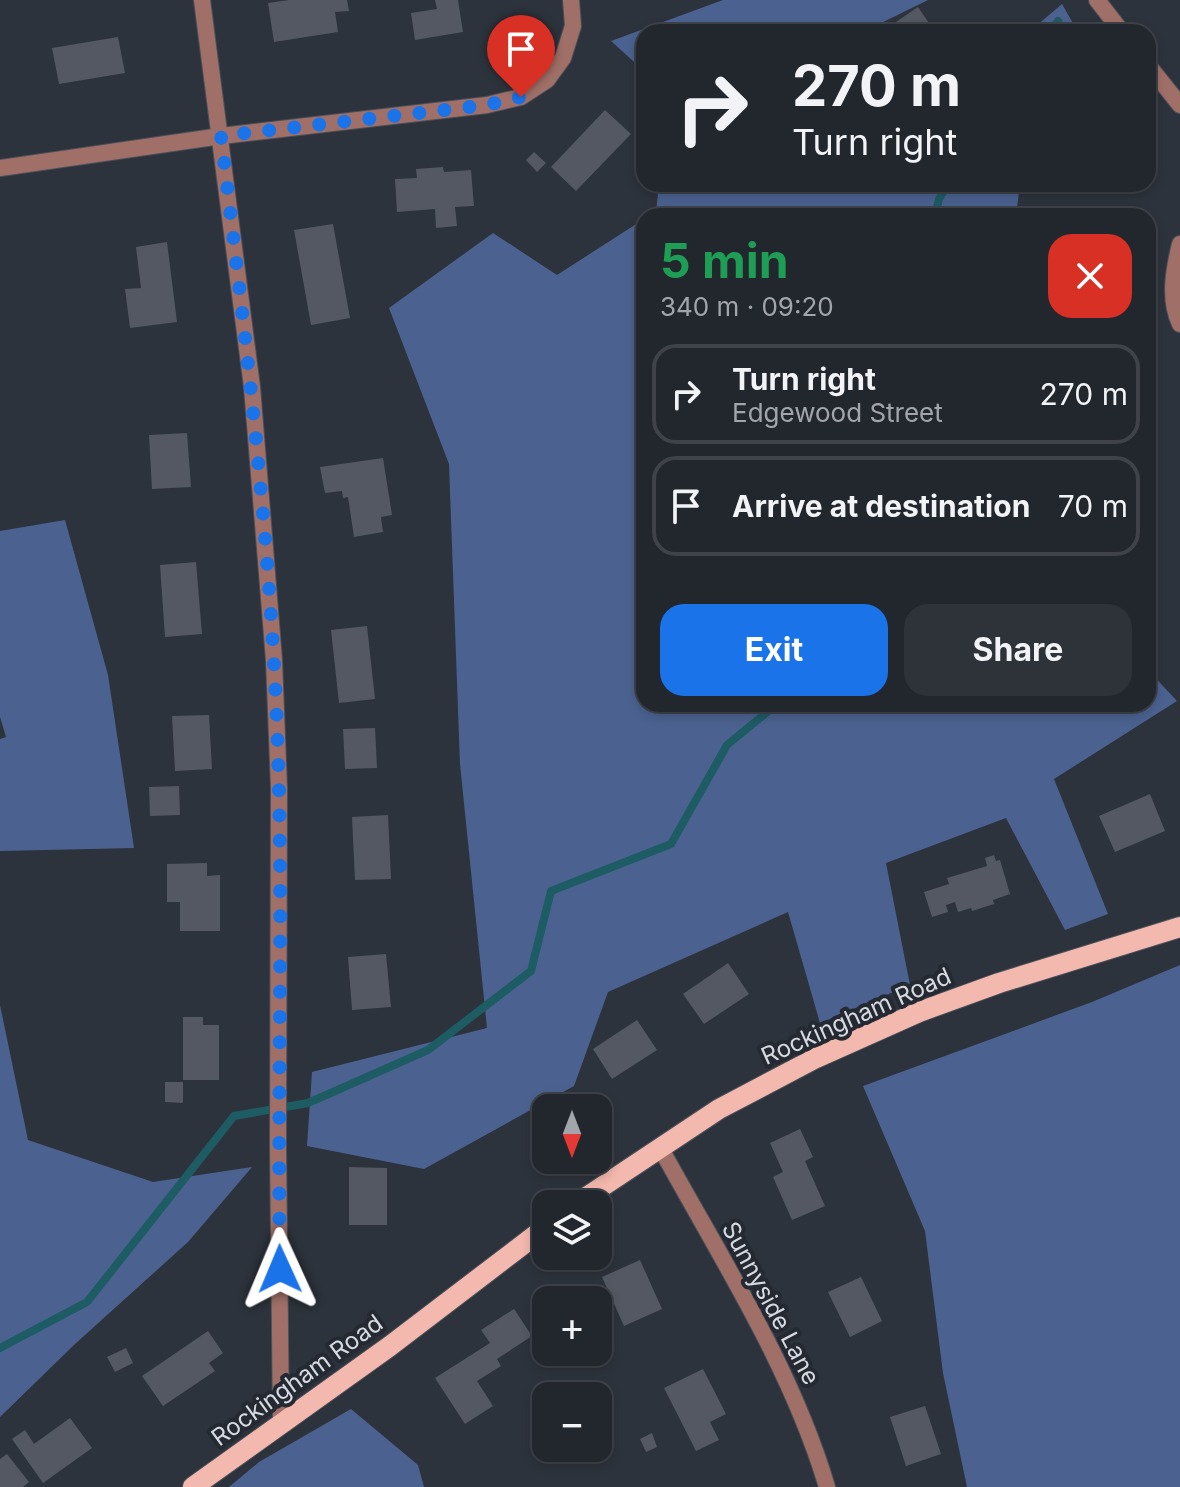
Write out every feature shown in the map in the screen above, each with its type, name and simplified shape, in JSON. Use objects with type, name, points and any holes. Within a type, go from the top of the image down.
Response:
[{"type":"main road","name":"Rockingham Road","points":[[597,1190],[719,1109],[816,1058],[919,1012],[999,983],[1180,927]]},
{"type":"main road","name":"Rockingham Road","points":[[193,1487],[390,1346],[532,1238]]},
{"type":"street","points":[[202,0],[252,387],[274,660],[279,788],[281,1423]]},
{"type":"street","points":[[0,168],[221,136],[487,105],[521,97],[547,80],[563,58],[573,26],[571,0]]},
{"type":"street","points":[[1097,0],[1116,24]]},
{"type":"street","points":[[1156,75],[1180,105]]},
{"type":"street","points":[[1180,244],[1173,275],[1176,316],[1180,324]]},
{"type":"street","name":"Sunnyside Lane","points":[[660,1147],[770,1348],[804,1417],[827,1487]]},
{"type":"shaded area","points":[[723,0],[928,0],[879,24],[657,24]]},
{"type":"shaded area","points":[[1062,4],[1073,24],[1038,24]]},
{"type":"shaded area","points":[[636,32],[636,64],[611,41]]},
{"type":"shaded area","points":[[658,192],[1019,192],[1017,208],[656,208]]},
{"type":"shaded area","points":[[636,224],[636,712],[1156,712],[1156,679],[1177,701],[1054,779],[1108,914],[1065,930],[1006,818],[886,863],[910,985],[820,1023],[788,912],[608,992],[574,1086],[560,1094],[532,1094],[532,1109],[424,1169],[307,1146],[312,1072],[487,1028],[460,764],[449,464],[389,308],[493,233],[557,275]]},
{"type":"shaded area","points":[[65,520],[108,675],[134,848],[0,851],[0,739],[6,737],[0,717],[0,531]]},
{"type":"shaded area","points":[[1180,965],[1180,1487],[967,1487],[943,1373],[925,1231],[863,1086],[1092,1002]]},
{"type":"shaded area","points":[[0,1005],[28,1140],[153,1182],[252,1167],[188,1242],[0,1417]]},
{"type":"shaded area","points":[[351,1409],[418,1465],[424,1487],[229,1487],[259,1462]]},
{"type":"building","points":[[347,0],[349,11],[335,12],[338,32],[274,42],[268,3]]},
{"type":"building","points":[[435,0],[458,0],[463,32],[415,40],[411,13],[437,9]]},
{"type":"building","points":[[918,7],[930,24],[893,24]]},
{"type":"building","points":[[118,37],[125,73],[59,84],[52,48]]},
{"type":"building","points":[[605,110],[631,134],[576,191],[551,167]]},
{"type":"building","points":[[534,152],[546,163],[537,172],[526,160]]},
{"type":"building","points":[[443,167],[444,172],[471,170],[474,206],[455,207],[457,226],[436,228],[435,209],[397,212],[395,179],[417,178],[416,169]]},
{"type":"building","points":[[333,224],[350,318],[311,325],[294,230]]},
{"type":"building","points":[[167,242],[177,322],[130,328],[125,289],[141,288],[136,247]]},
{"type":"building","points":[[187,433],[191,487],[152,489],[149,435]]},
{"type":"building","points":[[383,458],[392,515],[381,517],[383,532],[354,537],[348,497],[343,498],[342,491],[325,493],[320,467]]},
{"type":"building","points":[[196,562],[202,634],[165,637],[160,565]]},
{"type":"building","points":[[367,626],[375,699],[339,703],[331,630]]},
{"type":"building","points":[[209,715],[212,769],[175,771],[172,716]]},
{"type":"building","points":[[375,728],[377,768],[345,769],[343,729]]},
{"type":"building","points":[[179,786],[180,815],[150,816],[149,787]]},
{"type":"building","points":[[1150,794],[1165,831],[1115,852],[1099,816]]},
{"type":"building","points":[[388,815],[391,879],[355,880],[352,817]]},
{"type":"building","points":[[994,855],[996,861],[1000,860],[1010,894],[993,900],[994,904],[972,911],[971,908],[958,912],[955,902],[946,905],[948,912],[932,917],[924,892],[949,884],[947,878],[987,866],[985,858]]},
{"type":"building","points":[[207,863],[207,876],[220,875],[220,931],[180,931],[180,902],[167,902],[167,864]]},
{"type":"building","points":[[386,954],[391,1007],[352,1010],[348,957]]},
{"type":"building","points":[[728,963],[749,994],[704,1024],[683,994]]},
{"type":"building","points":[[183,1017],[203,1017],[203,1025],[219,1025],[219,1080],[183,1080]]},
{"type":"building","points":[[637,1020],[657,1050],[612,1079],[593,1049]]},
{"type":"building","points":[[165,1082],[183,1082],[183,1103],[165,1102]]},
{"type":"building","points":[[800,1129],[813,1157],[805,1161],[825,1206],[792,1220],[773,1177],[783,1172],[770,1143]]},
{"type":"building","points":[[349,1167],[387,1168],[387,1225],[349,1225]]},
{"type":"building","points":[[640,1260],[662,1309],[624,1326],[612,1299],[612,1286],[606,1286],[602,1277]]},
{"type":"building","points":[[861,1277],[882,1321],[850,1337],[828,1292]]},
{"type":"building","points":[[514,1309],[532,1336],[497,1359],[501,1366],[477,1381],[493,1406],[465,1424],[435,1378],[490,1343],[481,1330]]},
{"type":"building","points":[[208,1331],[223,1353],[209,1363],[215,1371],[163,1406],[142,1376]]},
{"type":"building","points":[[126,1348],[133,1363],[115,1372],[107,1357]]},
{"type":"building","points":[[703,1369],[726,1414],[710,1422],[719,1440],[696,1451],[664,1388]]},
{"type":"building","points":[[925,1406],[941,1454],[906,1466],[890,1417]]},
{"type":"building","points":[[70,1418],[92,1448],[43,1483],[12,1439],[25,1430],[34,1444]]},
{"type":"building","points":[[652,1433],[657,1447],[646,1452],[640,1439]]},
{"type":"building","points":[[7,1454],[29,1482],[23,1487],[0,1487],[0,1459]]},
{"type":"waterway","points":[[937,208],[943,192]]},
{"type":"waterway","points":[[0,1348],[87,1302],[234,1116],[308,1103],[428,1050],[531,971],[551,891],[671,844],[727,745],[767,712]]},
{"type":"route","points":[[280,1269],[279,788],[274,660],[252,387],[221,136],[487,105],[521,97]]}]
